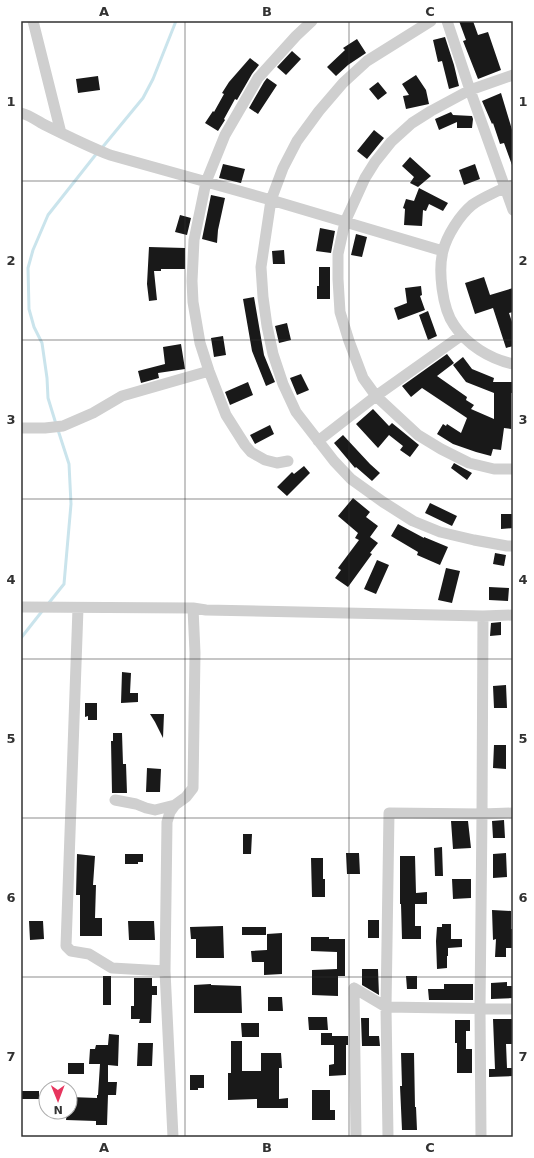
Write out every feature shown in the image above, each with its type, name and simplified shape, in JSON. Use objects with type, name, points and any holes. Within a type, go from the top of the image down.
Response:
[{"type":"street","points":[[33,21],[61,133]]},
{"type":"street","points":[[288,461],[277,463],[265,460],[251,452],[226,415],[200,343],[193,302],[192,281],[194,240],[206,182],[225,135],[258,78],[296,36],[312,21]]},
{"type":"street","points":[[431,21],[368,61],[343,83],[319,111],[297,141],[283,168],[271,200],[261,267],[267,326],[273,354],[283,384],[296,412],[334,461],[351,479],[383,502],[414,521],[440,532],[474,540],[513,546]]},
{"type":"street","points":[[447,21],[470,90],[509,186],[513,210]]},
{"type":"street","points":[[513,75],[470,90],[431,111],[412,123],[391,142],[375,162],[365,178],[345,222],[338,254],[340,312],[363,378],[376,396],[418,435],[441,449],[469,463],[494,469],[513,469]]},
{"type":"street","points":[[21,113],[28,115],[42,124],[88,146],[110,155],[271,200],[443,251]]},
{"type":"street","points":[[509,186],[473,204],[460,217],[451,231],[443,251],[441,274],[444,302],[451,320],[462,334],[478,349],[500,360],[513,364]]},
{"type":"street","points":[[318,441],[376,396],[462,334]]},
{"type":"street","points":[[21,428],[63,426],[92,413],[122,396],[209,371]]},
{"type":"street","points":[[21,607],[193,608],[206,610],[483,616],[513,615]]},
{"type":"street","points":[[78,608],[66,946],[71,951],[89,954],[112,968],[165,971]]},
{"type":"street","points":[[173,1137],[165,971],[167,822],[170,812],[175,805],[186,797],[193,788],[195,653],[193,608]]},
{"type":"street","points":[[481,1137],[480,1009],[483,616]]},
{"type":"street","points":[[114,800],[136,804],[155,810],[175,805]]},
{"type":"street","points":[[388,1137],[386,1007],[389,813],[513,813]]},
{"type":"street","points":[[356,1137],[354,988],[386,1007],[513,1009]]},
{"type":"building","points":[[459,21],[473,21],[478,35],[488,32],[501,70],[478,79],[463,41],[466,40]]},
{"type":"building","points":[[445,37],[459,86],[449,89],[442,61],[438,62],[433,40]]},
{"type":"building","points":[[357,39],[366,53],[348,65],[336,76],[327,67],[345,50],[343,48]]},
{"type":"building","points":[[292,51],[301,59],[286,75],[277,67]]},
{"type":"building","points":[[250,58],[259,65],[237,100],[235,99],[218,131],[205,123],[213,111],[214,112],[224,94],[222,93],[229,82]]},
{"type":"building","points":[[416,75],[426,90],[429,104],[406,109],[403,96],[409,95],[402,84]]},
{"type":"building","points":[[98,76],[100,90],[78,93],[76,79]]},
{"type":"building","points":[[267,78],[277,85],[258,114],[249,108]]},
{"type":"building","points":[[378,82],[387,93],[378,100],[369,89]]},
{"type":"building","points":[[501,93],[513,133],[512,165],[504,143],[500,144],[493,123],[492,124],[482,101]]},
{"type":"building","points":[[451,112],[453,115],[472,116],[472,128],[457,128],[457,122],[439,130],[435,119]]},
{"type":"building","points":[[374,130],[384,138],[367,159],[357,151]]},
{"type":"building","points":[[410,157],[431,176],[418,187],[410,183],[414,177],[402,166]]},
{"type":"building","points":[[223,164],[245,169],[241,183],[219,178]]},
{"type":"building","points":[[475,164],[480,179],[464,185],[459,170]]},
{"type":"building","points":[[419,188],[448,203],[443,211],[429,204],[426,211],[423,210],[422,226],[404,225],[405,209],[403,208],[406,199],[414,201]]},
{"type":"building","points":[[211,195],[225,198],[218,230],[217,243],[202,239]]},
{"type":"building","points":[[180,215],[191,218],[187,235],[175,232]]},
{"type":"building","points":[[320,228],[335,231],[331,253],[316,251]]},
{"type":"building","points":[[356,234],[367,237],[362,257],[351,255]]},
{"type":"building","points":[[149,247],[185,248],[185,269],[161,269],[161,271],[154,271],[157,300],[149,301],[147,284]]},
{"type":"building","points":[[284,250],[285,264],[273,264],[272,251]]},
{"type":"building","points":[[319,267],[330,267],[330,299],[317,299]]},
{"type":"building","points":[[484,277],[490,295],[513,288],[513,312],[509,313],[513,325],[513,346],[506,348],[493,308],[475,314],[465,283]]},
{"type":"building","points":[[421,286],[422,295],[420,296],[425,310],[398,320],[394,308],[407,303],[405,288]]},
{"type":"building","points":[[254,297],[264,355],[275,382],[266,386],[252,351],[243,299]]},
{"type":"building","points":[[428,311],[437,336],[428,340],[419,315]]},
{"type":"building","points":[[287,323],[291,340],[279,343],[275,326]]},
{"type":"building","points":[[223,336],[226,355],[214,357],[211,338]]},
{"type":"building","points":[[181,344],[185,369],[158,373],[159,378],[141,383],[138,371],[165,364],[163,347]]},
{"type":"building","points":[[447,354],[454,363],[437,376],[467,397],[466,400],[474,405],[471,409],[494,419],[494,393],[466,382],[453,365],[463,357],[472,369],[494,378],[493,382],[513,382],[513,393],[511,393],[511,429],[504,428],[501,450],[493,449],[491,456],[453,444],[437,434],[443,424],[446,426],[447,424],[461,433],[467,418],[422,388],[411,397],[402,386]]},
{"type":"building","points":[[301,374],[309,390],[297,395],[290,378]]},
{"type":"building","points":[[248,382],[253,395],[230,405],[225,392]]},
{"type":"building","points":[[373,409],[389,426],[392,423],[419,445],[410,457],[400,450],[403,446],[389,435],[378,448],[356,424]]},
{"type":"building","points":[[270,425],[274,434],[255,444],[250,435]]},
{"type":"building","points":[[343,435],[380,473],[372,481],[356,467],[355,468],[334,443]]},
{"type":"building","points":[[454,463],[472,473],[467,480],[451,468]]},
{"type":"building","points":[[304,466],[310,473],[287,496],[277,487],[292,472],[294,474]]},
{"type":"building","points":[[353,498],[370,512],[366,517],[378,526],[370,537],[378,543],[370,553],[372,554],[348,587],[335,578],[341,570],[338,568],[359,540],[355,538],[358,533],[338,516]]},
{"type":"building","points":[[430,503],[457,516],[452,526],[425,513]]},
{"type":"building","points":[[501,514],[513,514],[513,528],[501,529]]},
{"type":"building","points":[[398,524],[424,538],[448,547],[440,565],[417,555],[418,552],[391,536]]},
{"type":"building","points":[[495,553],[506,555],[504,566],[493,564]]},
{"type":"building","points":[[377,560],[389,565],[376,594],[364,589]]},
{"type":"building","points":[[446,568],[460,571],[452,603],[438,600]]},
{"type":"building","points":[[489,587],[509,588],[508,601],[489,600]]},
{"type":"building","points":[[501,622],[501,635],[490,636],[491,623]]},
{"type":"building","points":[[122,672],[131,673],[130,693],[138,693],[138,702],[121,703]]},
{"type":"building","points":[[506,685],[507,708],[494,708],[493,686]]},
{"type":"building","points":[[85,703],[97,703],[97,720],[88,720],[88,716],[85,717]]},
{"type":"building","points":[[150,714],[164,714],[163,738],[155,722]]},
{"type":"building","points":[[113,733],[122,733],[123,764],[126,764],[127,793],[112,793],[111,741],[113,741]]},
{"type":"building","points":[[494,745],[506,745],[506,769],[493,768]]},
{"type":"building","points":[[147,768],[161,769],[160,792],[146,792]]},
{"type":"building","points":[[504,820],[505,838],[493,838],[492,821]]},
{"type":"building","points":[[451,821],[468,821],[471,848],[453,849]]},
{"type":"building","points":[[243,834],[252,834],[251,854],[243,854]]},
{"type":"building","points":[[442,847],[443,876],[435,876],[434,848]]},
{"type":"building","points":[[346,853],[359,853],[360,874],[347,874]]},
{"type":"building","points":[[506,853],[507,877],[493,878],[493,854]]},
{"type":"building","points":[[77,854],[95,856],[93,885],[96,885],[95,918],[102,918],[102,936],[80,936],[80,895],[76,895]]},
{"type":"building","points":[[125,854],[143,854],[143,862],[138,862],[138,864],[125,864]]},
{"type":"building","points":[[400,856],[415,856],[416,893],[427,892],[427,904],[415,904],[415,926],[421,926],[421,939],[402,939]]},
{"type":"building","points":[[311,858],[323,858],[325,897],[312,897]]},
{"type":"building","points":[[452,879],[471,879],[471,898],[453,899]]},
{"type":"building","points":[[492,910],[511,911],[513,948],[506,948],[506,957],[495,957],[496,939],[493,940]]},
{"type":"building","points":[[368,920],[379,920],[379,938],[368,938]]},
{"type":"building","points":[[29,921],[43,921],[44,939],[30,940]]},
{"type":"building","points":[[128,921],[154,921],[155,940],[129,940]]},
{"type":"building","points":[[442,924],[451,924],[451,939],[462,939],[462,947],[448,948],[447,968],[437,969],[437,927],[442,927]]},
{"type":"building","points":[[223,926],[224,958],[196,958],[196,939],[191,939],[190,927]]},
{"type":"building","points":[[242,927],[266,927],[266,935],[242,935]]},
{"type":"building","points":[[282,933],[282,974],[264,975],[264,962],[252,962],[251,951],[267,950],[267,934]]},
{"type":"building","points":[[311,937],[345,939],[345,976],[338,976],[338,996],[312,995],[312,970],[337,969],[337,952],[311,951]]},
{"type":"building","points":[[362,969],[378,969],[379,995],[362,985]]},
{"type":"building","points":[[103,976],[111,976],[111,1005],[103,1005]]},
{"type":"building","points":[[406,976],[417,976],[417,989],[407,989]]},
{"type":"building","points":[[134,978],[152,978],[152,986],[157,986],[157,995],[152,995],[151,1023],[139,1023],[140,1019],[131,1019],[131,1006],[134,1006]]},
{"type":"building","points":[[507,982],[507,986],[513,986],[513,998],[491,999],[491,983]]},
{"type":"building","points":[[211,984],[241,986],[242,1013],[194,1013],[194,985]]},
{"type":"building","points":[[444,984],[473,984],[473,1000],[429,1000],[428,989],[444,989]]},
{"type":"building","points":[[268,997],[282,997],[283,1011],[268,1011]]},
{"type":"building","points":[[308,1017],[327,1017],[328,1030],[309,1030]]},
{"type":"building","points":[[361,1018],[369,1018],[369,1036],[379,1036],[380,1046],[362,1046]]},
{"type":"building","points":[[493,1019],[513,1019],[513,1044],[506,1044],[507,1068],[513,1068],[513,1076],[489,1077],[489,1069],[495,1069]]},
{"type":"building","points":[[455,1020],[470,1020],[470,1031],[466,1031],[466,1049],[472,1049],[472,1073],[457,1073]]},
{"type":"building","points":[[241,1023],[259,1023],[259,1037],[242,1037]]},
{"type":"building","points":[[321,1033],[332,1033],[332,1036],[348,1036],[348,1045],[346,1045],[346,1075],[329,1076],[329,1065],[334,1064],[334,1045],[321,1045]]},
{"type":"building","points":[[109,1034],[119,1035],[118,1066],[108,1065],[108,1082],[117,1082],[116,1095],[108,1095],[107,1125],[96,1125],[96,1121],[66,1120],[78,1120],[78,1097],[97,1098],[100,1064],[89,1064],[90,1049],[95,1049],[96,1045],[108,1045]]},
{"type":"building","points":[[231,1041],[242,1041],[242,1071],[261,1071],[261,1053],[281,1053],[282,1068],[279,1068],[279,1099],[288,1098],[288,1108],[257,1108],[257,1099],[228,1100],[228,1073],[231,1073]]},
{"type":"building","points":[[138,1043],[153,1043],[152,1066],[137,1066]]},
{"type":"building","points":[[401,1053],[414,1053],[417,1130],[402,1130],[400,1086],[402,1086]]},
{"type":"building","points":[[68,1063],[84,1063],[84,1074],[68,1074]]},
{"type":"building","points":[[190,1075],[204,1075],[204,1088],[190,1090]]},
{"type":"building","points":[[312,1090],[330,1090],[330,1110],[335,1110],[335,1120],[312,1120]]},
{"type":"building","points":[[21,1091],[38,1091],[38,1099],[21,1099]]},
{"type":"waterway","points":[[101,149],[143,98],[153,79],[176,21]]},
{"type":"waterway","points":[[56,424],[48,398],[42,343],[34,327],[29,309],[28,268],[33,250],[48,215],[97,153]]},
{"type":"waterway","points":[[48,604],[64,584],[71,504],[69,464],[58,430]]},
{"type":"waterway","points":[[21,638],[43,610]]}]
